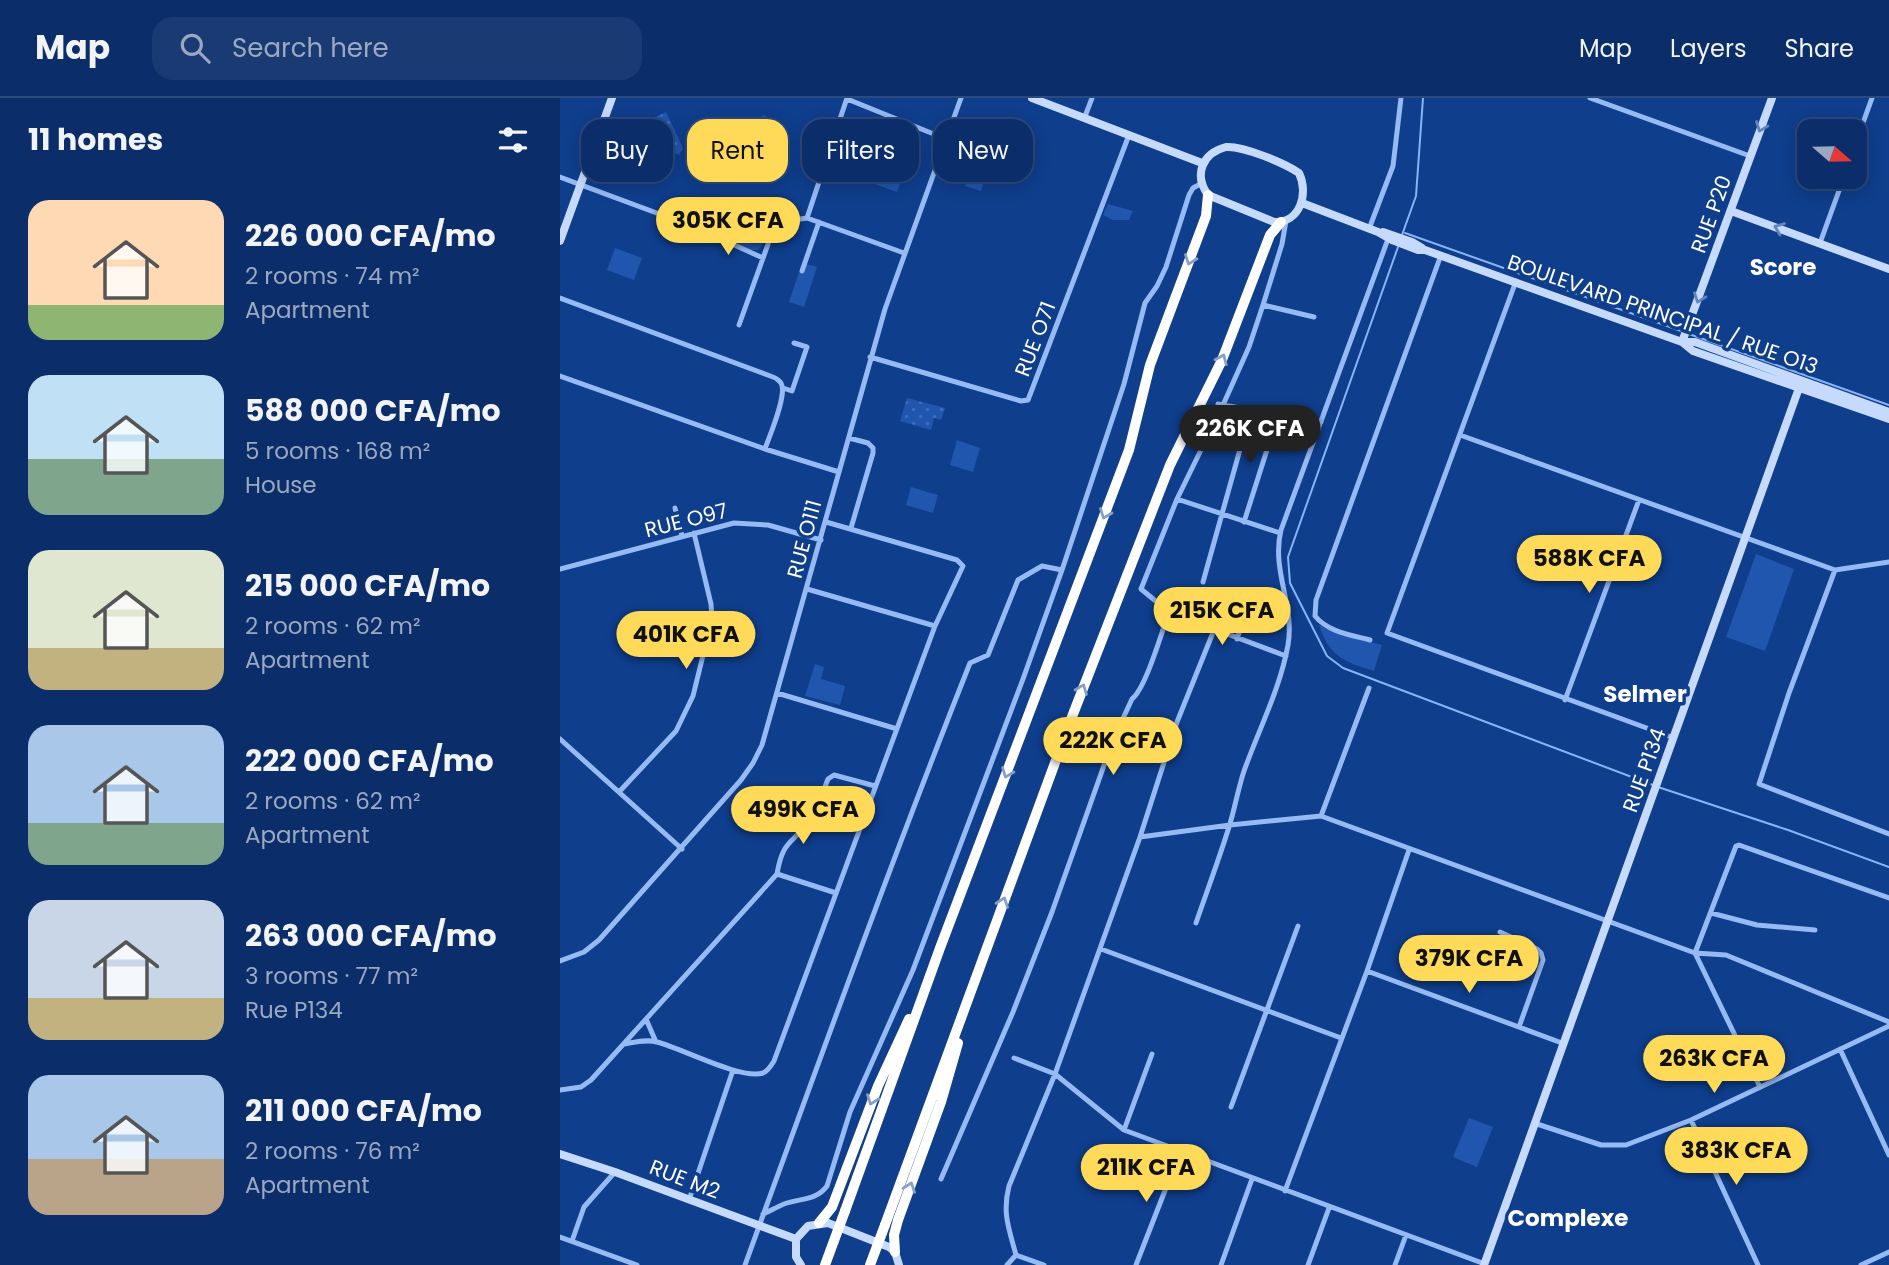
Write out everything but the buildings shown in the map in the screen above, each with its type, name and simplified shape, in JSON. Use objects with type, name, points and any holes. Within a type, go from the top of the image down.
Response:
[{"type":"highway","points":[[825,1265],[940,948],[1129,450],[1150,365],[1206,216],[1208,195]]},
{"type":"highway","points":[[870,1265],[1070,722],[1170,465],[1222,360],[1270,235],[1284,221]]},
{"type":"highway","points":[[819,1223],[832,1207],[878,1086],[940,948]]},
{"type":"highway","points":[[895,1252],[894,1235],[898,1220],[941,1102],[980,966]]},
{"type":"main road","points":[[560,241],[612,98]]},
{"type":"main road","points":[[1031,98],[1202,163]]},
{"type":"main road","name":"RUE P20","points":[[1682,342],[1772,98]]},
{"type":"main road","points":[[1226,147],[1260,156],[1299,173],[1303,186],[1302,203],[1294,215],[1284,221],[1274,222],[1208,195],[1202,183],[1202,163],[1210,153],[1226,147]]},
{"type":"main road","name":"BOULEVARD PRINCIPAL / RUE O13","points":[[1302,203],[1391,238],[1682,342],[1695,342],[1889,412]]},
{"type":"main road","points":[[1731,211],[1889,268]]},
{"type":"main road","points":[[1682,342],[1693,351],[1889,419]]},
{"type":"main road","name":"RUE P134","points":[[1485,1265],[1562,1043],[1800,388]]},
{"type":"main road","name":"RUE M2","points":[[560,1154],[796,1239]]},
{"type":"main road","points":[[801,1265],[796,1257],[796,1239],[808,1226],[828,1223],[882,1243],[895,1252],[899,1265]]},
{"type":"street","points":[[807,218],[847,98],[933,134]]},
{"type":"street","name":"RUE O111","points":[[953,119],[961,98]]},
{"type":"street","points":[[1084,118],[1092,98]]},
{"type":"street","points":[[1373,230],[1393,166],[1401,98]]},
{"type":"street","points":[[1590,98],[1750,156]]},
{"type":"street","points":[[1864,119],[1872,98]]},
{"type":"street","name":"RUE O71","points":[[870,357],[1020,401],[1028,400],[1129,135]]},
{"type":"street","name":"RUE O111","points":[[560,961],[584,952],[599,940],[682,849],[754,764],[762,746],[821,540],[870,357],[933,174]]},
{"type":"street","points":[[560,177],[705,231],[762,258]]},
{"type":"street","points":[[763,1214],[786,1203],[812,1199],[827,1186],[850,1112],[918,958],[1023,679],[1124,384],[1145,303],[1166,267],[1193,188],[1202,183]]},
{"type":"street","points":[[1820,243],[1840,189]]},
{"type":"street","points":[[705,231],[718,232],[807,218],[904,253]]},
{"type":"street","points":[[1284,221],[1282,244],[1249,346],[1177,499],[1141,589],[1170,612],[1286,656]]},
{"type":"street","points":[[739,325],[776,222]]},
{"type":"street","points":[[802,271],[819,222]]},
{"type":"street","points":[[1196,923],[1230,825],[1239,785],[1286,656],[1290,621],[1280,578],[1280,533],[1391,238]]},
{"type":"street","points":[[1370,640],[1326,627],[1315,617],[1316,600],[1441,255]]},
{"type":"street","points":[[1516,281],[1387,633],[1674,738]]},
{"type":"street","points":[[560,298],[781,382],[782,399],[765,449]]},
{"type":"street","points":[[1263,305],[1314,317]]},
{"type":"street","points":[[783,388],[792,391],[807,348],[794,343]]},
{"type":"street","points":[[560,376],[765,449],[839,471]]},
{"type":"street","points":[[1221,404],[1321,422]]},
{"type":"street","points":[[1203,582],[1251,410]]},
{"type":"street","points":[[1244,522],[1278,415]]},
{"type":"street","points":[[1460,435],[1835,570],[1889,562]]},
{"type":"street","points":[[849,438],[868,443],[873,448],[851,528]]},
{"type":"street","points":[[1177,499],[1280,533]]},
{"type":"street","points":[[1565,699],[1639,500]]},
{"type":"street","points":[[675,508],[682,536]]},
{"type":"street","points":[[624,1044],[656,1042],[733,1070],[761,1074],[768,1070],[774,1061],[875,786],[963,563],[826,522]]},
{"type":"street","name":"RUE O97","points":[[560,569],[734,523],[768,525],[821,540]]},
{"type":"street","points":[[619,792],[676,731],[692,696],[712,619],[694,533]]},
{"type":"street","points":[[745,1265],[915,802],[970,663],[988,655],[1018,580],[1042,566],[1062,570]]},
{"type":"street","points":[[1835,570],[1758,783],[1889,834]]},
{"type":"street","points":[[807,589],[936,626]]},
{"type":"street","points":[[1237,639],[1246,611]]},
{"type":"street","points":[[942,1179],[1052,912],[1113,740],[1132,699],[1144,681],[1170,612]]},
{"type":"street","points":[[1016,1255],[1005,1215],[1005,1202],[1101,949],[1177,722],[1214,630]]},
{"type":"street","points":[[1321,816],[1369,688]]},
{"type":"street","points":[[777,693],[897,729]]},
{"type":"street","points":[[560,739],[682,849]]},
{"type":"street","points":[[560,1090],[581,1087],[591,1080],[777,874],[781,854],[811,818],[828,779],[834,775],[875,786]]},
{"type":"street","points":[[1140,837],[1321,816],[1695,953],[1726,955],[1889,1024]]},
{"type":"street","points":[[1760,1087],[1695,953],[1738,845],[1889,898]]},
{"type":"street","points":[[1285,1191],[1409,850]]},
{"type":"street","points":[[777,874],[836,893]]},
{"type":"street","points":[[1711,913],[1757,925],[1815,930]]},
{"type":"street","points":[[1231,1107],[1298,926]]},
{"type":"street","points":[[1500,932],[1537,949],[1543,960],[1519,1027]]},
{"type":"street","points":[[1101,949],[1341,1038]]},
{"type":"street","points":[[1367,971],[1562,1043]]},
{"type":"street","points":[[646,1018],[656,1042]]},
{"type":"street","points":[[1534,1123],[1610,1147],[1626,1145],[1691,1120],[1889,1024]]},
{"type":"street","points":[[1840,1049],[1887,1144],[1889,1155]]},
{"type":"street","points":[[1124,1130],[1152,1054]]},
{"type":"street","points":[[1014,1059],[1055,1074],[1124,1130],[1485,1265]]},
{"type":"street","points":[[689,1200],[733,1070]]},
{"type":"street","points":[[1691,1120],[1758,1265]]},
{"type":"street","points":[[1136,1265],[1180,1152]]},
{"type":"street","points":[[572,1241],[584,1208],[615,1172]]},
{"type":"street","points":[[1221,1265],[1252,1179]]},
{"type":"street","points":[[1308,1265],[1329,1208]]},
{"type":"street","points":[[1395,1265],[1406,1235]]},
{"type":"street","points":[[560,1237],[637,1265]]},
{"type":"street","points":[[1861,1265],[1889,1252]]},
{"type":"street","points":[[1007,1265],[1016,1255]]},
{"type":"street","points":[[1016,1255],[1044,1265]]},
{"type":"shaded area","points":[[666,112],[669,119],[651,119]]},
{"type":"shaded area","points":[[673,127],[683,148],[679,155],[673,152]]},
{"type":"shaded area","points":[[869,182],[901,182],[897,192]]},
{"type":"shaded area","points":[[966,182],[984,182],[981,191],[965,186]]},
{"type":"shaded area","points":[[1108,204],[1133,211],[1129,220],[1113,220],[1103,215]]},
{"type":"shaded area","points":[[765,227],[769,233],[758,250],[750,250],[736,244],[734,235],[737,231]]},
{"type":"shaded area","points":[[615,248],[642,258],[634,280],[607,270]]},
{"type":"shaded area","points":[[806,264],[817,267],[804,307],[789,302],[799,272],[803,273]]},
{"type":"shaded area","points":[[907,398],[945,408],[941,420],[934,418],[931,430],[900,421]]},
{"type":"shaded area","points":[[957,440],[980,448],[973,472],[950,465]]},
{"type":"shaded area","points":[[911,487],[938,495],[933,513],[906,505]]},
{"type":"shaded area","points":[[1756,554],[1794,569],[1765,651],[1726,637]]},
{"type":"shaded area","points":[[1319,625],[1334,632],[1382,645],[1374,671],[1346,661],[1333,651]]},
{"type":"shaded area","points":[[815,664],[824,667],[821,679],[845,686],[840,705],[805,696]]},
{"type":"shaded area","points":[[1469,1118],[1493,1127],[1477,1167],[1453,1157]]},
{"type":"waterway","points":[[1402,235],[1416,196],[1423,98]]},
{"type":"waterway","points":[[1405,233],[1684,332]]},
{"type":"waterway","points":[[1398,247],[1288,557],[1290,583],[1327,656],[1343,668],[1653,785]]},
{"type":"waterway","points":[[1689,334],[1889,405]]},
{"type":"waterway","points":[[1658,787],[1889,867]]},
{"type":"district","name":"Score","points":[[1783,267]]},
{"type":"district","name":"Selmer","points":[[1645,694]]},
{"type":"district","name":"Complexe","points":[[1568,1218]]}]
